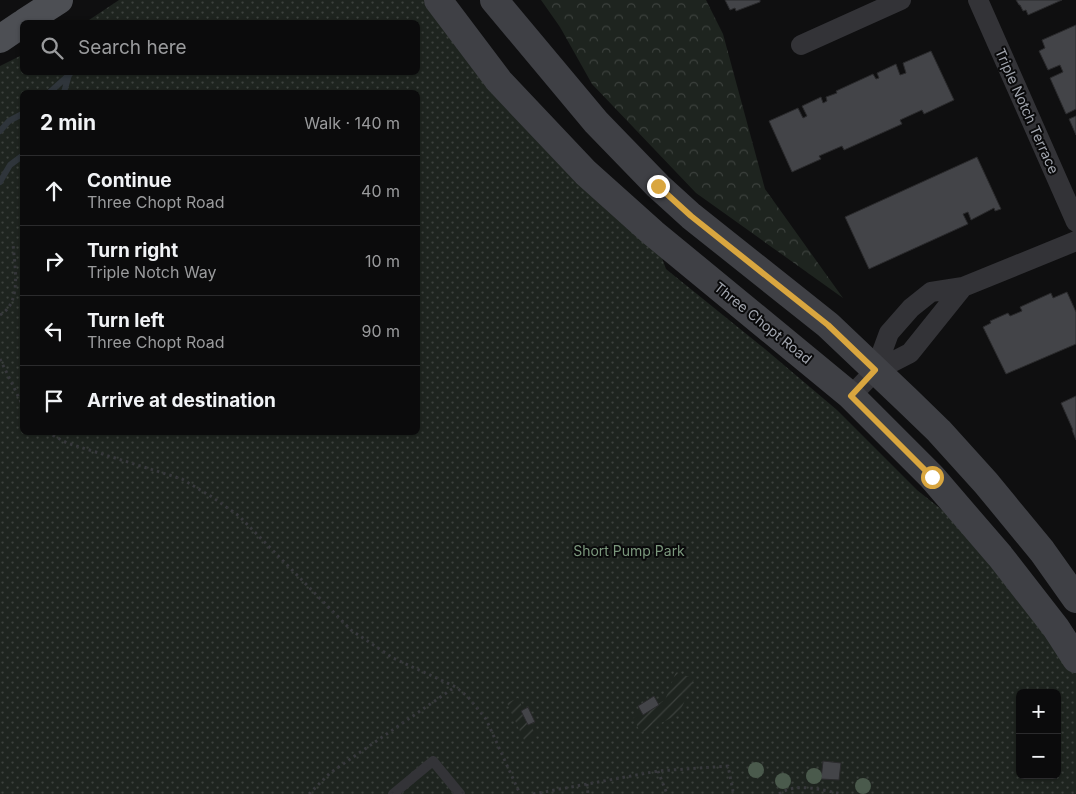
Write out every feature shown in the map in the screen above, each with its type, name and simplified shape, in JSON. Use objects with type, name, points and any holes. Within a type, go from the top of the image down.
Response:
[{"type":"main road","points":[[29,20],[59,0]]},
{"type":"main road","name":"Three Chopt Road","points":[[438,0],[499,81],[586,173],[652,233],[851,396],[932,477],[1000,556],[1056,628],[1076,659]]},
{"type":"main road","points":[[494,0],[596,122],[658,186],[691,216],[828,325],[938,431],[986,483],[1042,551],[1076,599]]},
{"type":"main road","points":[[0,39],[20,26]]},
{"type":"street","points":[[801,45],[900,0]]},
{"type":"street","name":"Triple Notch Terrace","points":[[978,0],[1076,222]]},
{"type":"street","points":[[875,370],[889,334],[911,308],[931,292],[964,287],[1076,241]]},
{"type":"street","points":[[851,396],[875,370],[910,353],[964,287]]},
{"type":"lane","points":[[393,794],[433,761],[460,794]]},
{"type":"path","points":[[0,315],[7,311],[15,294],[13,242]]},
{"type":"path","points":[[0,359],[20,400]]},
{"type":"path","points":[[52,435],[67,443],[182,479],[212,496],[239,516],[351,630],[393,658],[456,687],[468,697],[486,719],[520,794]]},
{"type":"path","points":[[309,794],[330,773],[456,687]]},
{"type":"path","points":[[533,794],[658,771],[728,766],[733,791],[736,794]]},
{"type":"path","points":[[658,771],[667,794]]},
{"type":"path","points":[[587,784],[588,794]]},
{"type":"path","points":[[779,794],[785,790],[800,788],[842,794]]},
{"type":"green space","name":"Short Pump Park","points":[[119,0],[429,0],[653,233],[666,269],[837,410],[917,490],[1000,556],[1076,659],[1076,794],[0,794],[0,66],[20,56],[20,75],[420,75],[420,20],[89,20]]},
{"type":"green space","points":[[541,0],[706,0],[723,34],[765,189],[843,298],[696,193],[592,84],[560,27]]},
{"type":"green space","points":[[676,672],[694,679],[679,714],[641,733],[633,718],[665,700]]},
{"type":"green space","points":[[518,698],[536,736],[525,742],[507,703]]},
{"type":"building","points":[[725,0],[760,0],[760,2],[736,11],[735,8],[730,10]]},
{"type":"building","points":[[1016,0],[1062,0],[1028,15],[1026,10],[1023,11]]},
{"type":"building","points":[[1076,25],[1076,109],[1066,114],[1050,78],[1063,72],[1060,65],[1048,70],[1039,51],[1045,48],[1042,40]]},
{"type":"building","points":[[931,51],[954,100],[924,114],[922,110],[900,120],[902,124],[844,150],[842,146],[819,156],[821,159],[792,172],[769,121],[798,108],[803,118],[807,116],[802,106],[821,97],[823,103],[827,101],[826,97],[837,93],[836,91],[873,74],[876,79],[879,78],[877,73],[896,64],[900,75],[906,73],[903,63]]},
{"type":"building","points":[[1076,116],[1076,135],[1069,119]]},
{"type":"building","points":[[977,157],[1001,209],[995,211],[994,208],[971,220],[968,212],[963,214],[968,224],[869,269],[845,217]]},
{"type":"building","points":[[1067,292],[1076,312],[1076,344],[1006,374],[983,327],[991,323],[990,321],[1008,313],[1010,316],[1022,311],[1020,307],[1051,293],[1053,298]]},
{"type":"building","points":[[1076,396],[1076,440],[1061,403]]},
{"type":"building","points":[[654,696],[659,705],[643,715],[638,706]]},
{"type":"building","points":[[528,707],[535,722],[528,725],[521,711]]},
{"type":"building","points":[[823,761],[841,763],[839,780],[821,779]]},
{"type":"waterway","points":[[52,90],[69,75]]},
{"type":"waterway","points":[[65,90],[69,75]]},
{"type":"waterway","points":[[0,131],[9,121],[20,115]]},
{"type":"waterway","points":[[0,182],[10,165],[20,158]]},
{"type":"route","points":[[658,186],[691,216],[828,325],[875,370],[851,396],[932,477]]}]
